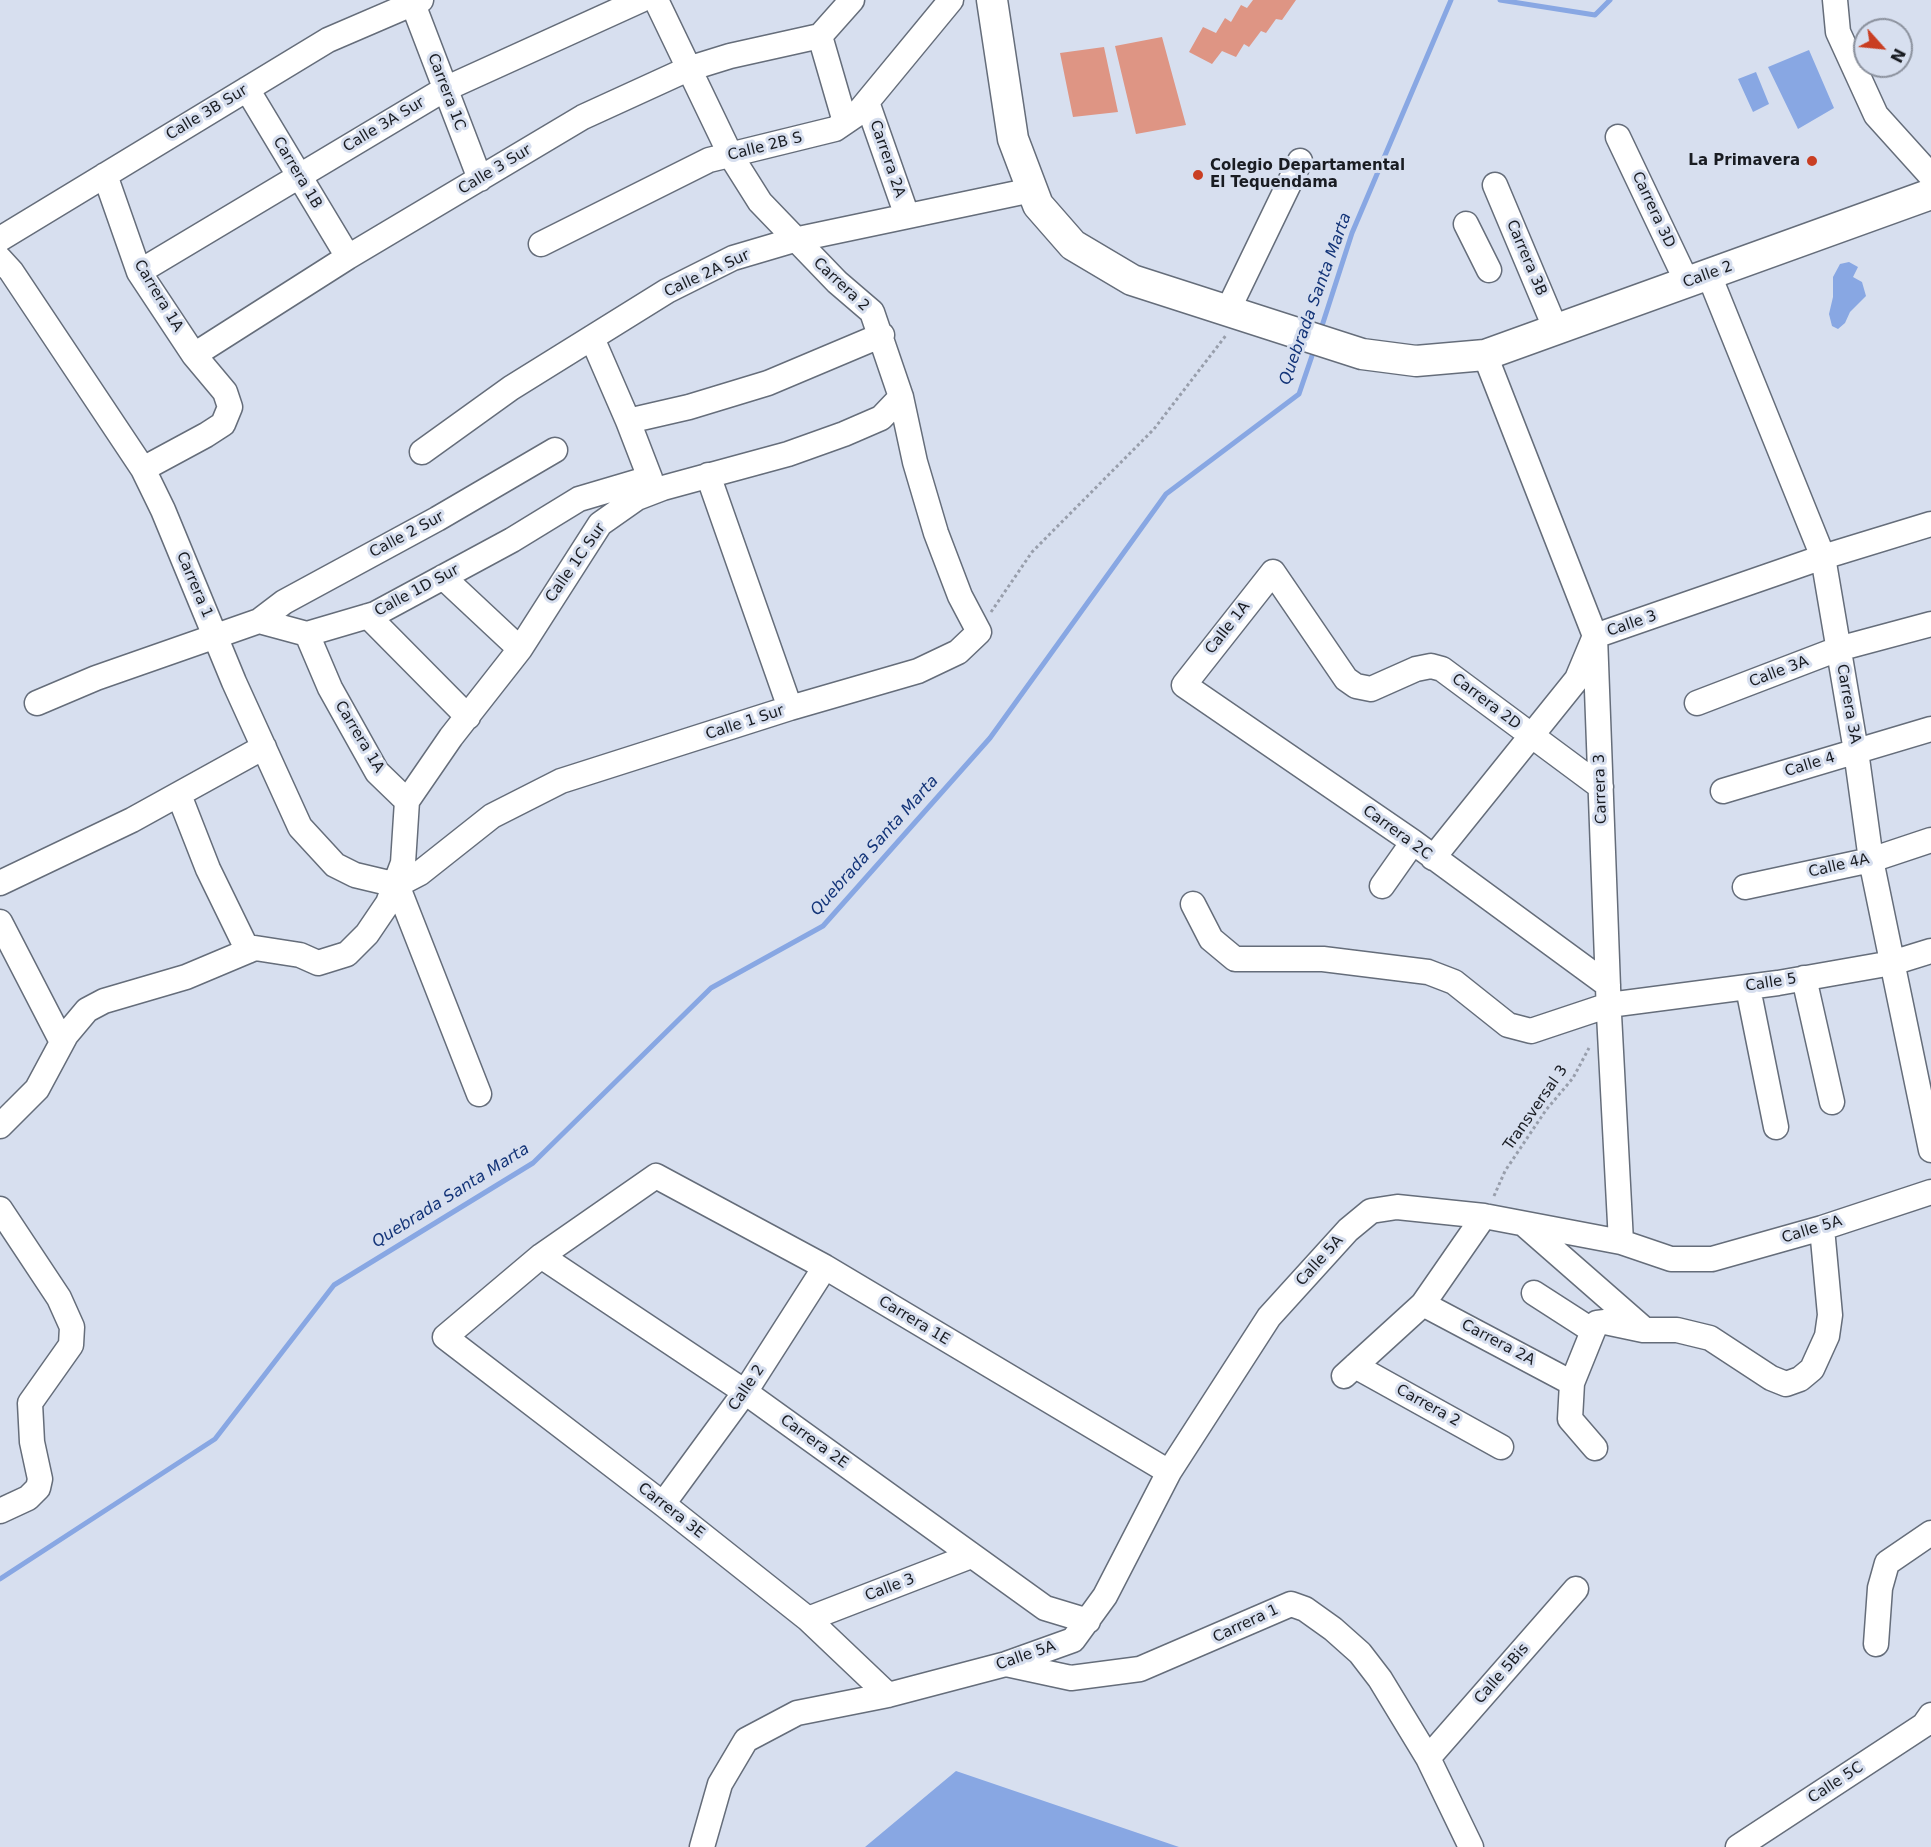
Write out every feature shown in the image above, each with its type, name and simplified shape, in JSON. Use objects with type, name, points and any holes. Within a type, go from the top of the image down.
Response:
[{"type":"main road","name":"Calle 2","points":[[992,0],[1013,139],[1038,205],[1073,245],[1132,280],[1362,354],[1416,361],[1485,355],[1931,194]]},
{"type":"street","name":"Calle 3A Sur","points":[[139,272],[445,89],[641,0]]},
{"type":"street","name":"Carrera 2","points":[[656,0],[731,156],[760,202],[794,240],[872,312],[882,335],[901,397],[915,462],[936,533],[960,596],[979,632]]},
{"type":"street","points":[[820,36],[852,0]]},
{"type":"street","name":"Calle 2B S","points":[[541,244],[710,160],[835,129],[867,102],[951,0]]},
{"type":"street","points":[[1835,0],[1839,32],[1876,115],[1931,176]]},
{"type":"street","name":"Carrera 1C","points":[[417,2],[445,89],[480,179]]},
{"type":"street","name":"Calle 3B Sur","points":[[0,239],[328,40],[417,2]]},
{"type":"street","name":"Calle 3 Sur","points":[[194,355],[348,257],[583,117],[688,69],[730,56],[820,36]]},
{"type":"street","name":"Carrera 2A","points":[[820,36],[845,122]]},
{"type":"street","name":"Carrera 1B","points":[[247,89],[348,257]]},
{"type":"street","name":"Carrera 2A","points":[[867,102],[907,216]]},
{"type":"street","name":"Carrera 3D","points":[[1618,137],[1698,279]]},
{"type":"street","points":[[1234,314],[1300,160]]},
{"type":"street","name":"Carrera 1A","points":[[105,175],[139,272],[194,355],[225,392],[230,407],[223,424],[143,469]]},
{"type":"street","name":"Carrera 3B","points":[[1495,185],[1556,330]]},
{"type":"street","name":"Calle 2A Sur","points":[[422,452],[511,388],[667,291],[733,258],[794,240],[1032,190]]},
{"type":"street","points":[[1466,224],[1484,260],[1515,234]]},
{"type":"street","name":"Carrera 1","points":[[0,259],[11,271],[143,469],[281,790],[300,827],[335,866],[355,875],[397,885]]},
{"type":"street","name":"Carrera 3A","points":[[1698,279],[1823,557],[1856,751],[1871,860],[1931,1150]]},
{"type":"street","points":[[628,421],[688,407],[768,383],[882,335]]},
{"type":"street","points":[[592,338],[628,421],[651,485]]},
{"type":"street","name":"Carrera 3","points":[[1485,355],[1595,636],[1621,1242]]},
{"type":"street","name":"Calle 1C Sur","points":[[407,801],[520,649],[600,524],[637,498],[651,485],[708,475],[788,454],[881,418],[901,397]]},
{"type":"street","name":"Calle 2 Sur","points":[[259,621],[284,602],[437,519],[555,450]]},
{"type":"street","points":[[708,475],[790,708]]},
{"type":"street","name":"Calle 1D Sur","points":[[307,634],[368,616],[512,540],[579,499],[651,485]]},
{"type":"street","name":"Calle 3","points":[[1432,858],[1577,679],[1595,636],[1823,557],[1931,524]]},
{"type":"street","name":"Calle 1A","points":[[1184,685],[1273,572]]},
{"type":"street","name":"Carrera 2D","points":[[1273,572],[1346,679],[1356,686],[1371,688],[1416,669],[1431,666],[1442,669],[1601,787]]},
{"type":"street","points":[[443,577],[520,649]]},
{"type":"street","points":[[368,616],[468,717]]},
{"type":"street","points":[[37,703],[96,678],[259,621],[307,634]]},
{"type":"street","name":"Calle 3A","points":[[1697,704],[1838,650],[1931,624]]},
{"type":"street","name":"Calle 1 Sur","points":[[397,885],[420,873],[506,807],[561,781],[790,708],[918,671],[958,652],[979,632]]},
{"type":"street","name":"Carrera 1A","points":[[307,634],[330,688],[377,772],[407,801]]},
{"type":"street","name":"Carrera 2C","points":[[1184,685],[1413,842],[1609,1001]]},
{"type":"street","name":"Calle 4","points":[[1723,791],[1931,729]]},
{"type":"street","points":[[0,883],[179,795],[264,747]]},
{"type":"street","points":[[179,795],[208,869],[248,951]]},
{"type":"street","points":[[0,1126],[37,1089],[62,1042],[87,1010],[104,1001],[186,976],[255,948],[277,950],[318,963],[347,954],[367,934],[397,885],[403,863],[407,801]]},
{"type":"street","name":"Calle 4A","points":[[1745,887],[1871,860],[1931,840]]},
{"type":"street","points":[[1382,886],[1413,842]]},
{"type":"street","points":[[397,885],[479,1094]]},
{"type":"street","name":"Calle 5","points":[[1193,904],[1211,939],[1235,959],[1323,959],[1428,972],[1454,982],[1508,1025],[1532,1031],[1609,1001],[1748,988],[1892,963],[1931,951]]},
{"type":"street","points":[[0,922],[62,1042]]},
{"type":"street","points":[[1804,978],[1832,1102]]},
{"type":"street","points":[[1748,988],[1776,1127]]},
{"type":"street","name":"Carrera 1E","points":[[541,1256],[656,1176],[825,1267],[1169,1472]]},
{"type":"street","name":"Calle 5A","points":[[702,1847],[720,1784],[746,1740],[797,1713],[888,1695],[1006,1664],[1073,1640],[1105,1596],[1169,1472],[1269,1317],[1348,1230],[1371,1211],[1397,1207],[1484,1216],[1621,1242],[1671,1259],[1712,1259],[1822,1228],[1931,1192]]},
{"type":"street","points":[[0,1209],[59,1298],[72,1327],[71,1346],[30,1403],[32,1442],[40,1479],[38,1488],[28,1498],[0,1511]]},
{"type":"street","points":[[1424,1304],[1484,1216]]},
{"type":"street","points":[[1525,1225],[1646,1330]]},
{"type":"street","points":[[1595,1448],[1570,1419],[1572,1383],[1597,1323],[1605,1322],[1646,1330],[1677,1330],[1710,1338],[1771,1378],[1786,1383],[1800,1380],[1812,1369],[1827,1336],[1830,1315],[1822,1228]]},
{"type":"street","name":"Carrera 3E","points":[[541,1256],[445,1337],[663,1504],[808,1619],[888,1695]]},
{"type":"street","name":"Carrera 2E","points":[[541,1256],[745,1392],[1045,1608],[1088,1621]]},
{"type":"street","name":"Calle 2","points":[[663,1504],[745,1392],[825,1267]]},
{"type":"street","points":[[1534,1293],[1593,1331]]},
{"type":"street","name":"Carrera 2","points":[[1424,1304],[1350,1371],[1501,1447]]},
{"type":"street","name":"Carrera 2A","points":[[1424,1304],[1572,1383]]},
{"type":"street","points":[[1876,1644],[1880,1588],[1887,1563],[1931,1533]]},
{"type":"street","name":"Calle 3","points":[[808,1619],[971,1556]]},
{"type":"street","name":"Calle 5Bis","points":[[1428,1758],[1576,1589]]},
{"type":"street","name":"Carrera 1","points":[[1006,1664],[1071,1678],[1140,1669],[1291,1604],[1305,1609],[1360,1653],[1380,1679],[1428,1758],[1469,1844]]},
{"type":"street","name":"Calle 5C","points":[[1738,1847],[1929,1724]]},
{"type":"path","points":[[979,632],[1032,552],[1154,429],[1234,314]]},
{"type":"path","name":"Transversal 3","points":[[1484,1216],[1505,1171],[1546,1110],[1573,1078],[1609,1001]]},
{"type":"water","points":[[1809,50],[1834,108],[1798,129],[1768,67]]},
{"type":"water","points":[[1756,72],[1769,104],[1753,112],[1738,79]]},
{"type":"water","points":[[1849,262],[1858,267],[1853,277],[1862,282],[1866,296],[1850,312],[1845,323],[1838,329],[1832,326],[1829,314],[1833,297],[1833,277],[1840,264]]},
{"type":"water","points":[[956,1771],[1179,1847],[865,1847]]},
{"type":"building","points":[[1253,0],[1296,0],[1282,20],[1276,19],[1266,33],[1261,31],[1249,47],[1244,44],[1236,57],[1222,51],[1212,64],[1189,52],[1203,27],[1216,33],[1225,18],[1231,22],[1241,5],[1247,8]]},
{"type":"building","points":[[1162,37],[1186,125],[1136,134],[1115,46]]},
{"type":"building","points":[[1104,47],[1118,112],[1073,117],[1060,53]]},
{"type":"waterway","name":"Quebrada Santa Marta","points":[[1320,332],[1352,233],[1451,0]]},
{"type":"waterway","name":"Quebrada Santa Marta","points":[[1500,0],[1595,15],[1610,0]]},
{"type":"waterway","name":"Quebrada Santa Marta","points":[[0,1579],[215,1439],[334,1285],[533,1163],[711,988],[823,926],[990,738],[1166,494],[1299,394],[1314,350]]},
{"type":"place","name":"La Primavera","points":[[1812,161]]},
{"type":"place","name":"Colegio Departamental El Tequendama","points":[[1198,175]]}]
